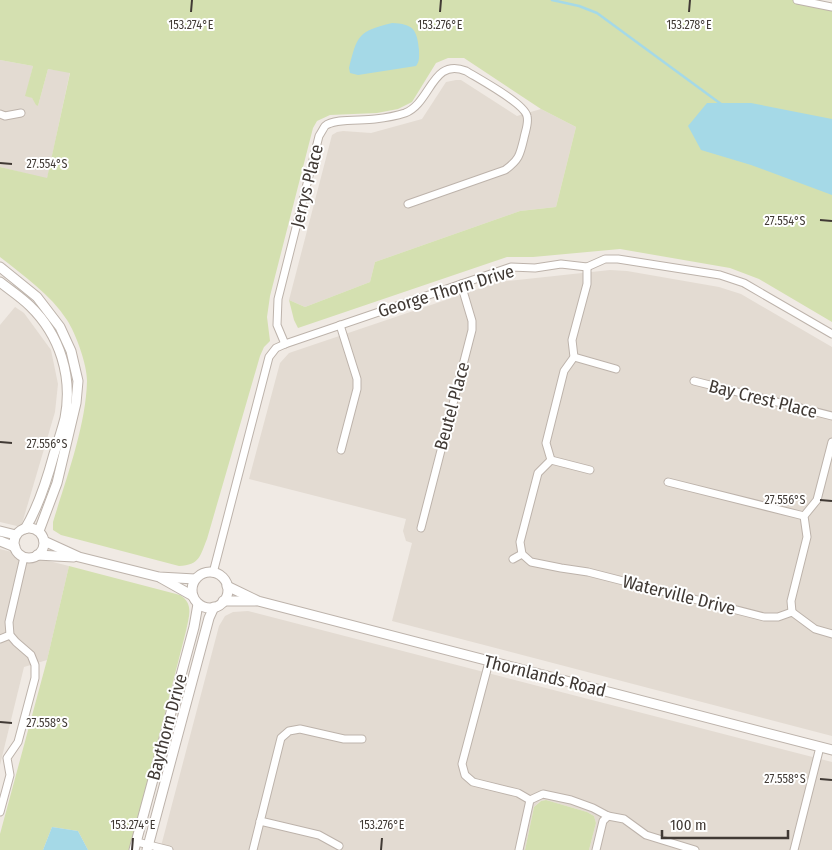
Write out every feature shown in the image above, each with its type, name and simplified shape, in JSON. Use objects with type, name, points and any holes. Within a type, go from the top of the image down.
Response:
[{"type":"street","points":[[797,0],[832,7]]},
{"type":"street","name":"Jerrys Place","points":[[285,344],[277,325],[278,299],[319,136],[326,126],[335,122],[376,119],[406,112],[421,100],[439,74],[447,69],[458,68],[466,71],[521,106],[528,117],[520,156],[513,164],[504,170],[408,204]]},
{"type":"street","points":[[0,114],[6,116],[21,112]]},
{"type":"street","name":"George Thorn Drive","points":[[285,344],[511,267],[535,268],[561,264],[587,267],[605,259],[618,258],[720,275],[744,283],[832,334]]},
{"type":"street","points":[[0,267],[37,297],[60,327],[71,351],[78,381],[76,403],[57,483],[38,532]]},
{"type":"street","points":[[551,460],[546,443],[564,371],[574,357],[572,340],[587,284],[587,267]]},
{"type":"street","points":[[0,282],[31,307],[56,339],[63,360],[68,390],[65,417],[47,478],[33,517],[25,529],[16,535],[15,547],[24,557],[37,555],[79,557]]},
{"type":"street","name":"Beutel Place","points":[[421,528],[472,330],[472,322],[461,284]]},
{"type":"street","points":[[340,325],[357,379],[357,389],[341,450]]},
{"type":"street","points":[[195,600],[193,584],[196,579],[203,574],[213,573],[269,357],[276,348],[285,344]]},
{"type":"street","points":[[574,357],[616,369]]},
{"type":"street","name":"Bay Crest Place","points":[[694,381],[832,416]]},
{"type":"street","points":[[832,442],[817,500],[804,516],[807,537],[791,601],[792,612],[815,629],[832,634]]},
{"type":"street","points":[[551,460],[590,470]]},
{"type":"street","points":[[513,559],[522,554],[520,542],[538,473],[551,460]]},
{"type":"street","points":[[668,482],[804,516]]},
{"type":"street","points":[[25,529],[34,529],[44,541],[79,557],[159,577],[196,579]]},
{"type":"street","points":[[0,531],[16,535]]},
{"type":"street","points":[[0,541],[15,547]]},
{"type":"street","points":[[37,555],[43,549],[44,541]]},
{"type":"street","name":"Waterville Drive","points":[[522,554],[532,562],[588,572],[764,617],[778,617],[792,612]]},
{"type":"street","points":[[0,812],[10,775],[3,757],[18,742],[34,678],[35,665],[31,655],[10,635],[9,622],[24,557]]},
{"type":"street","name":"Thornlands Road","points":[[213,573],[222,577],[227,586],[258,601],[832,750]]},
{"type":"street","points":[[159,577],[203,606],[214,607],[223,601],[226,596],[227,586]]},
{"type":"street","name":"Baythorn Drive","points":[[136,846],[195,622],[195,600]]},
{"type":"street","name":"Thornlands Road","points":[[223,601],[258,601]]},
{"type":"street","name":"Baythorn Drive","points":[[148,847],[209,618],[214,607]]},
{"type":"street","points":[[0,639],[10,635]]},
{"type":"street","points":[[489,662],[462,764],[465,776],[473,782],[518,793],[530,800]]},
{"type":"street","points":[[253,850],[282,738],[289,731],[300,729],[344,739],[362,739]]},
{"type":"street","points":[[794,850],[820,747]]},
{"type":"street","points":[[530,800],[543,794],[571,800],[608,816],[624,819],[646,835],[695,850]]},
{"type":"street","points":[[519,850],[530,800]]},
{"type":"street","points":[[596,850],[603,821],[608,816]]},
{"type":"street","points":[[260,821],[319,835],[338,846]]},
{"type":"street","points":[[136,846],[169,850]]},
{"type":"shaded area","points":[[0,60],[33,66],[26,95],[32,98],[38,106],[48,69],[70,72],[47,179],[0,167]]},
{"type":"shaded area","points":[[461,80],[517,116],[541,109],[576,127],[556,207],[520,211],[375,262],[370,282],[305,307],[289,300],[332,135],[343,131],[371,133],[422,119],[446,82]]},
{"type":"shaded area","points":[[610,270],[627,271],[719,287],[741,294],[832,347],[832,736],[392,621],[412,543],[406,541],[403,531],[406,519],[249,479],[280,363],[289,353],[499,282]]},
{"type":"shaded area","points":[[15,307],[24,313],[51,350],[58,384],[55,412],[21,527],[0,522],[0,325]]},
{"type":"shaded area","points":[[0,549],[69,566],[47,660],[24,667],[0,765]]},
{"type":"shaded area","points":[[248,611],[832,762],[832,850],[589,850],[596,823],[594,816],[587,812],[546,800],[540,801],[534,807],[525,850],[160,850],[219,626],[225,616],[233,612]]},
{"type":"green space","points":[[0,0],[797,0],[832,7],[832,322],[759,279],[730,268],[620,249],[533,257],[507,257],[298,328],[289,300],[305,307],[370,282],[375,262],[520,211],[556,207],[576,127],[541,109],[464,58],[448,58],[436,63],[412,102],[398,109],[377,113],[330,115],[317,121],[313,128],[270,296],[267,317],[270,341],[264,347],[260,356],[207,539],[198,559],[191,564],[179,566],[61,535],[53,530],[53,522],[79,434],[86,398],[87,374],[77,341],[67,320],[53,302],[36,286],[0,257],[0,167],[47,178],[70,73],[48,69],[38,106],[32,98],[25,96],[33,66],[0,60]]},
{"type":"green space","points":[[69,566],[180,595],[189,606],[186,631],[130,850],[88,850],[78,831],[52,827],[43,850],[0,850],[0,834],[47,660]]},
{"type":"green space","points":[[546,800],[587,812],[594,816],[596,823],[589,850],[525,850],[534,807],[541,801]]},
{"type":"water","points":[[392,23],[409,26],[415,32],[419,50],[419,60],[416,66],[358,75],[350,73],[349,68],[354,49],[361,36],[372,29]]},
{"type":"water","points":[[707,103],[751,103],[832,119],[832,195],[751,165],[701,150],[688,126]]},
{"type":"water","points":[[52,827],[78,831],[88,850],[43,850]]},
{"type":"waterway","points":[[552,0],[579,6],[597,13],[721,104]]}]
